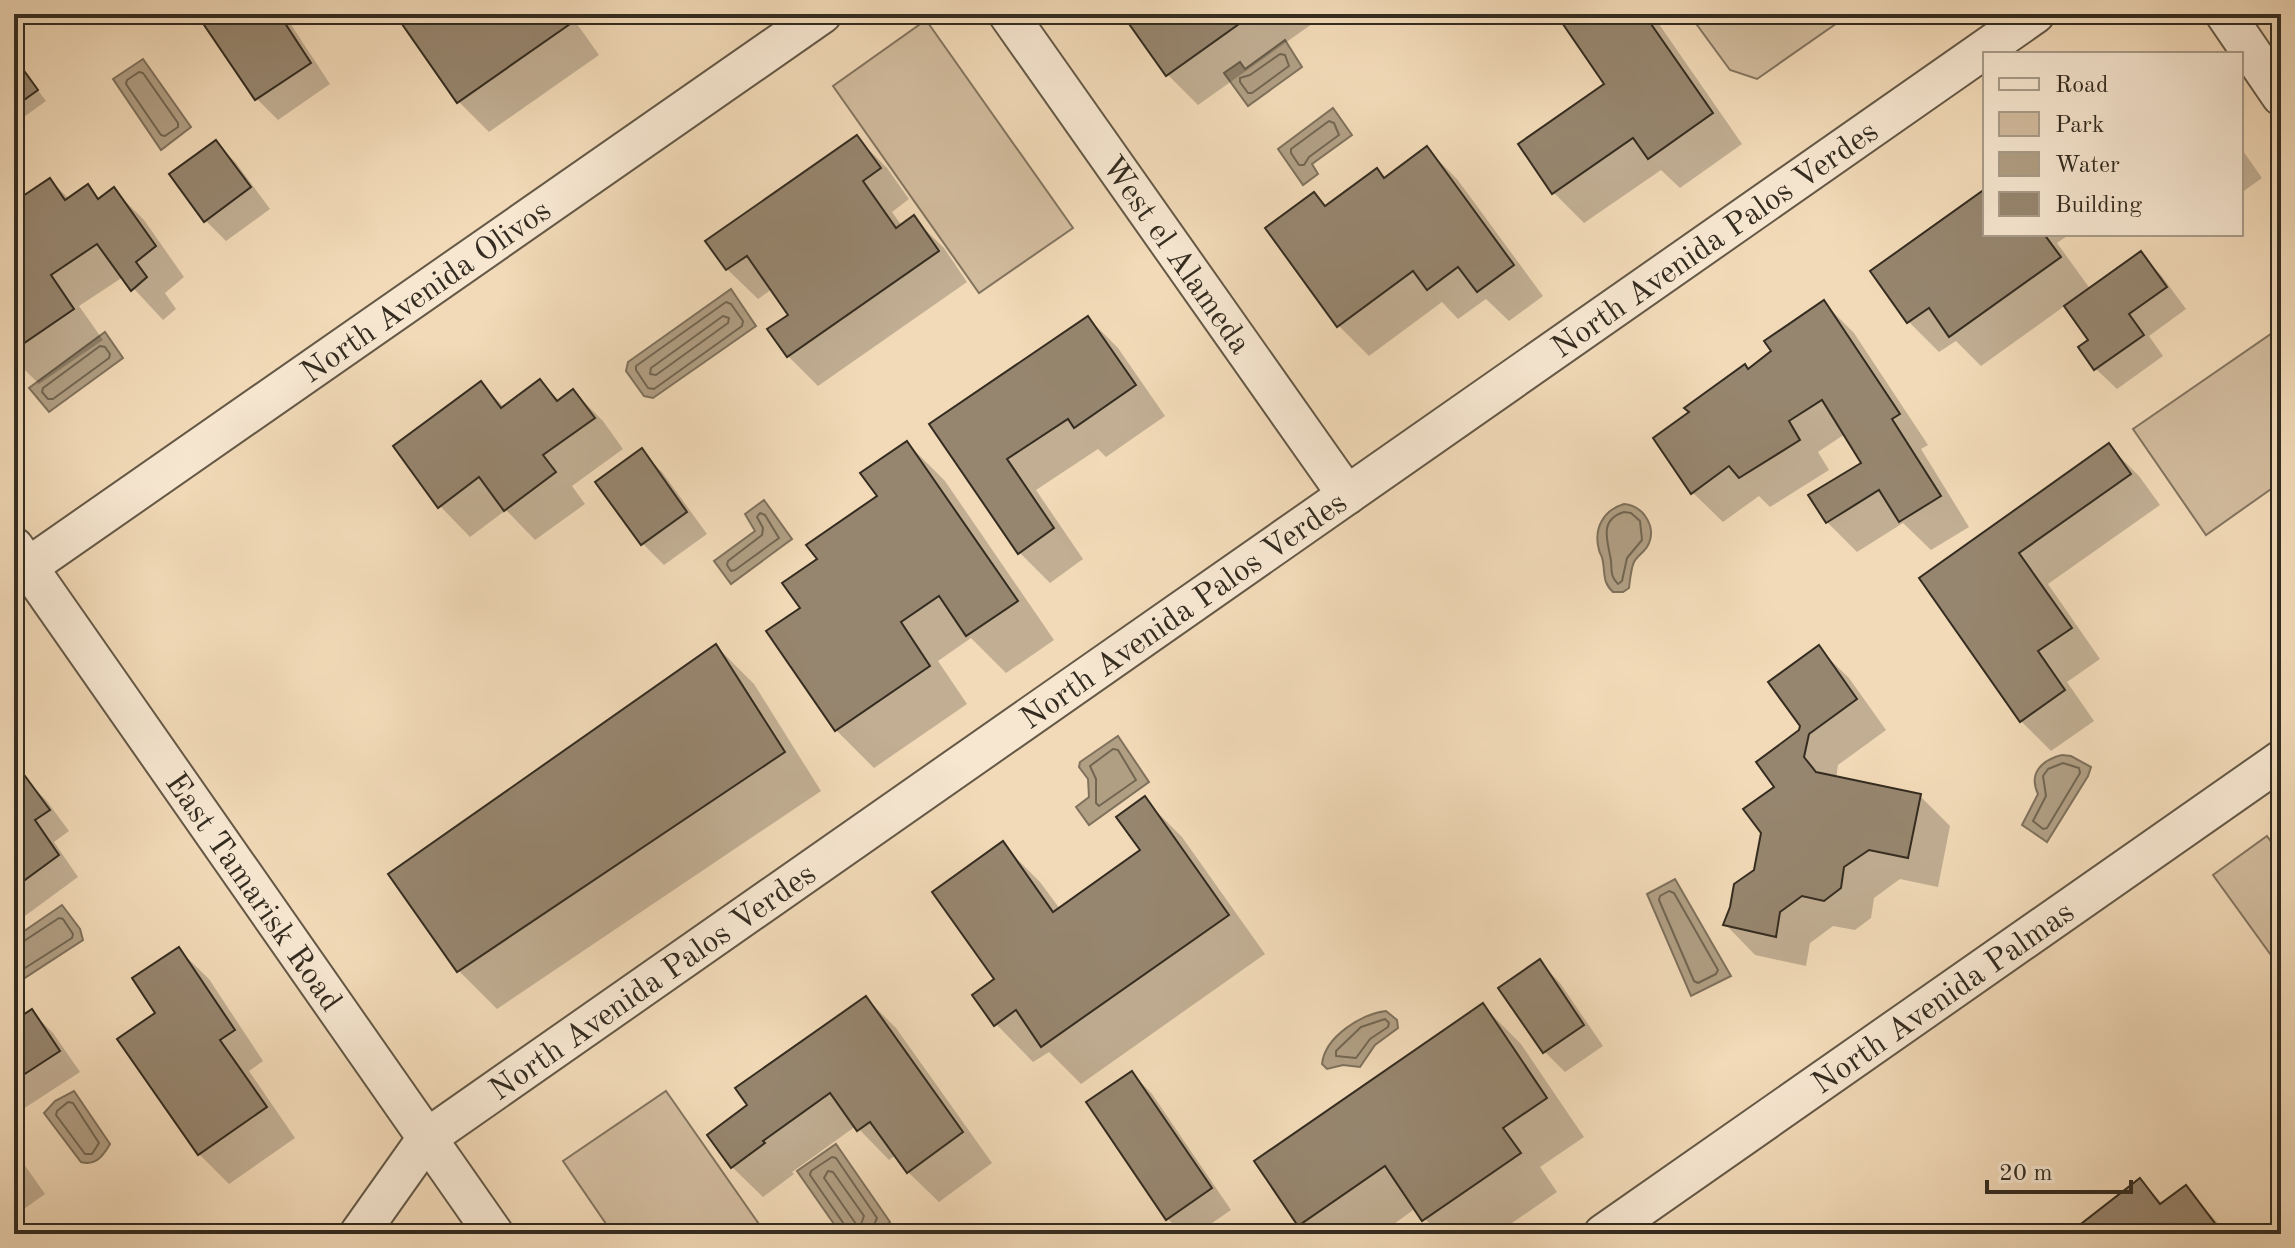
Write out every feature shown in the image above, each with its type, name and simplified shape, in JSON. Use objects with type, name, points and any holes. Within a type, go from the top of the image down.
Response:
[{"type":"street","name":"North Avenida Olivos","points":[[21,557],[822,14]]},
{"type":"street","name":"West el Alameda","points":[[1008,14],[1347,495]]},
{"type":"street","name":"North Avenida Palos Verdes","points":[[359,1234],[427,1138],[2035,14]]},
{"type":"street","points":[[2225,14],[2281,96]]},
{"type":"street","name":"East Tamarisk Road","points":[[21,557],[494,1234]]},
{"type":"street","name":"North Avenida Palmas","points":[[1603,1234],[2281,760]]},
{"type":"green space","points":[[1689,14],[1850,14],[1757,79],[1730,70]]},
{"type":"green space","points":[[926,20],[1073,228],[979,293],[833,86]]},
{"type":"green space","points":[[2281,327],[2281,482],[2206,535],[2133,429]]},
{"type":"green space","points":[[2267,836],[2281,856],[2281,969],[2213,875]]},
{"type":"green space","points":[[666,1091],[766,1234],[613,1234],[563,1161]]},
{"type":"water","points":[[1285,40],[1302,67],[1248,106],[1224,73],[1240,62],[1245,69]]},
{"type":"water","points":[[143,59],[191,127],[161,150],[113,79]]},
{"type":"water","points":[[1333,108],[1352,135],[1312,164],[1318,174],[1303,185],[1278,149]]},
{"type":"water","points":[[731,289],[756,326],[653,398],[644,396],[626,371],[628,362]]},
{"type":"water","points":[[105,332],[123,358],[49,412],[29,388]]},
{"type":"water","points":[[764,500],[792,539],[731,584],[714,561],[755,531],[745,514]]},
{"type":"water","points":[[1624,504],[1643,513],[1651,533],[1646,549],[1634,562],[1629,588],[1623,592],[1613,592],[1605,578],[1598,534],[1606,515]]},
{"type":"water","points":[[1118,736],[1149,782],[1089,825],[1076,807],[1089,797],[1088,779],[1079,767],[1080,762]]},
{"type":"water","points":[[2062,755],[2071,756],[2091,767],[2047,842],[2022,825],[2038,794],[2035,780],[2039,768],[2048,760]]},
{"type":"water","points":[[1675,879],[1731,976],[1691,996],[1647,894]]},
{"type":"water","points":[[62,905],[80,929],[83,940],[17,983],[14,981],[14,938]]},
{"type":"water","points":[[1386,1011],[1397,1020],[1398,1028],[1375,1045],[1360,1067],[1343,1065],[1327,1069],[1322,1064],[1330,1044],[1346,1028]]},
{"type":"water","points":[[74,1091],[110,1144],[102,1156],[91,1163],[81,1162],[44,1113],[55,1101]]},
{"type":"water","points":[[836,1144],[890,1222],[874,1234],[841,1234],[797,1171]]},
{"type":"building","points":[[207,14],[279,14],[311,63],[255,100],[200,19]]},
{"type":"building","points":[[395,14],[443,14],[448,21],[458,14],[563,14],[570,24],[457,103]]},
{"type":"building","points":[[1122,14],[1253,14],[1166,76]]},
{"type":"building","points":[[1556,14],[1644,14],[1713,113],[1648,159],[1633,138],[1552,194],[1518,144],[1604,84]]},
{"type":"building","points":[[17,61],[38,90],[14,107],[14,64]]},
{"type":"building","points":[[857,135],[881,168],[863,181],[896,228],[914,215],[939,251],[787,357],[767,329],[788,315],[747,256],[726,270],[705,241]]},
{"type":"building","points":[[216,140],[251,187],[204,222],[169,174]]},
{"type":"building","points":[[1427,146],[1514,265],[1477,292],[1458,267],[1427,290],[1413,271],[1337,327],[1265,228],[1314,192],[1325,206],[1377,168],[1384,178]]},
{"type":"building","points":[[50,178],[65,200],[88,184],[98,199],[114,187],[156,246],[136,262],[147,277],[131,291],[97,244],[51,275],[74,309],[14,350],[14,202]]},
{"type":"building","points":[[1983,190],[1983,236],[2045,236],[2061,257],[1949,337],[1929,308],[1907,323],[1870,271]]},
{"type":"building","points":[[2141,251],[2167,287],[2129,314],[2144,335],[2094,370],[2078,347],[2088,340],[2064,306]]},
{"type":"building","points":[[1824,300],[1900,414],[1892,419],[1941,496],[1899,522],[1879,490],[1826,523],[1808,495],[1861,463],[1822,400],[1789,421],[1800,440],[1739,478],[1729,466],[1691,494],[1653,438],[1689,412],[1684,408],[1745,364],[1748,369],[1771,351],[1764,341]]},
{"type":"building","points":[[1088,316],[1136,385],[1074,428],[1068,419],[1007,459],[1054,528],[1018,554],[929,424]]},
{"type":"building","points":[[540,379],[557,401],[573,389],[595,418],[543,455],[556,472],[504,511],[479,477],[438,508],[393,446],[481,381],[501,408]]},
{"type":"building","points":[[907,441],[1018,601],[966,636],[939,596],[901,622],[930,666],[835,731],[766,631],[800,608],[782,583],[817,559],[806,545],[877,496],[860,473]]},
{"type":"building","points":[[2109,443],[2131,474],[2019,553],[2072,628],[2038,651],[2065,690],[2020,722],[1919,578]]},
{"type":"building","points":[[642,448],[687,512],[641,545],[595,482]]},
{"type":"building","points":[[716,644],[785,752],[457,972],[388,874]]},
{"type":"building","points":[[1819,645],[1857,699],[1809,734],[1804,757],[1816,772],[1921,794],[1908,858],[1869,850],[1844,867],[1841,888],[1824,901],[1802,896],[1780,912],[1776,937],[1723,925],[1734,884],[1754,870],[1761,833],[1743,809],[1774,787],[1756,762],[1799,730],[1800,726],[1768,682]]},
{"type":"building","points":[[25,776],[50,810],[35,820],[59,855],[14,888],[14,785]]},
{"type":"building","points":[[1145,796],[1229,915],[1041,1047],[1016,1010],[994,1026],[972,995],[994,979],[932,892],[1003,841],[1053,912],[1140,850],[1116,817]]},
{"type":"building","points":[[179,947],[235,1030],[220,1040],[267,1107],[198,1155],[117,1039],[155,1013],[132,978]]},
{"type":"building","points":[[1540,959],[1584,1025],[1543,1053],[1498,988]]},
{"type":"building","points":[[866,996],[963,1132],[907,1173],[870,1122],[857,1131],[830,1093],[731,1168],[707,1135],[747,1105],[735,1088]]},
{"type":"building","points":[[1483,1003],[1547,1098],[1503,1128],[1521,1153],[1422,1221],[1385,1166],[1298,1226],[1254,1161]]},
{"type":"building","points":[[32,1009],[60,1051],[14,1081],[14,1021]]},
{"type":"building","points":[[1132,1071],[1212,1188],[1166,1220],[1086,1102]]},
{"type":"building","points":[[2140,1178],[2160,1204],[2186,1185],[2223,1234],[2068,1234]]}]
